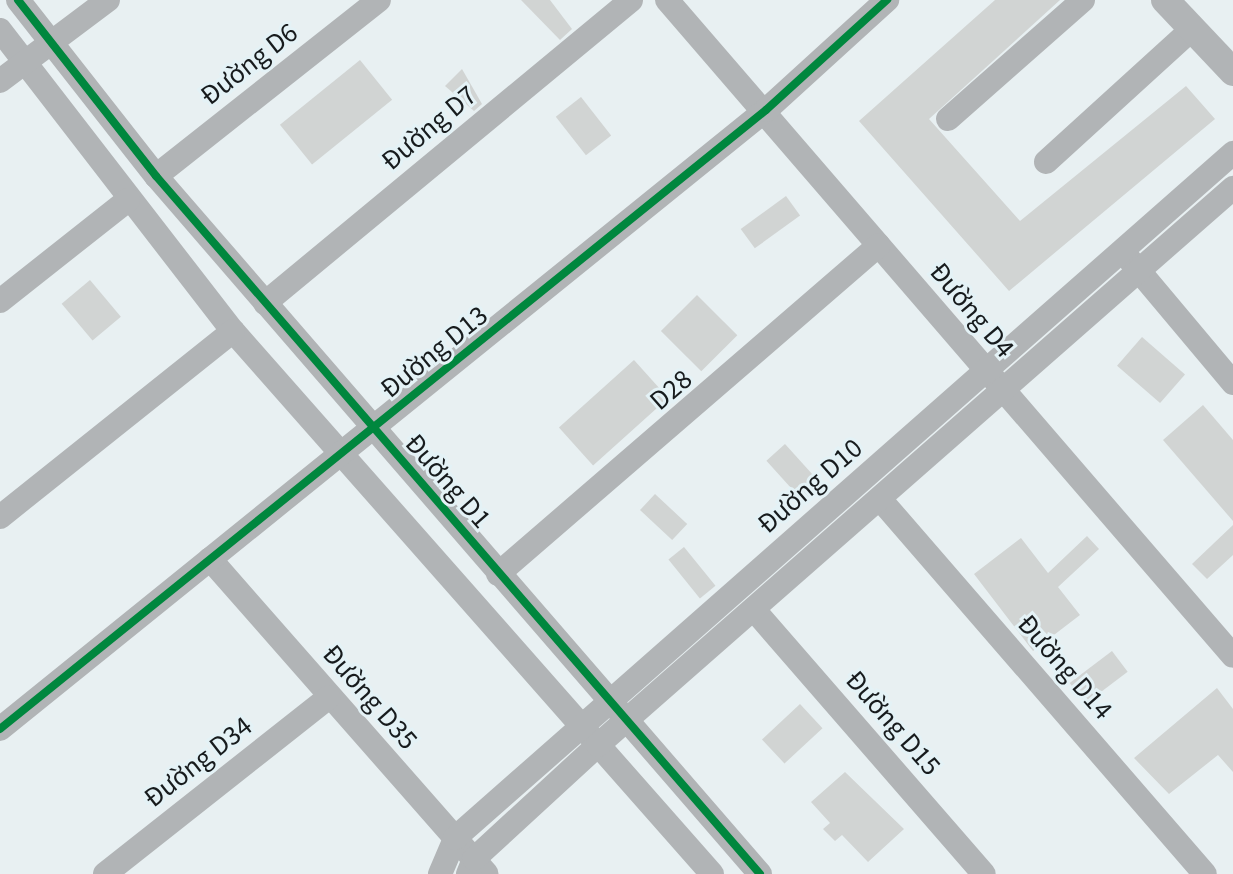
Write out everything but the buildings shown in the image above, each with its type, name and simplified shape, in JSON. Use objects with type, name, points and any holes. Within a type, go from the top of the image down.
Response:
[{"type":"street","name":"Đường D1","points":[[18,0],[156,176],[760,874]]},
{"type":"street","points":[[0,81],[108,0]]},
{"type":"street","name":"Đường D6","points":[[156,176],[379,0]]},
{"type":"street","name":"Đường D7","points":[[265,303],[631,0]]},
{"type":"street","name":"Đường D4","points":[[667,0],[766,110],[993,382],[1233,656]]},
{"type":"street","name":"Đường D13","points":[[0,729],[766,110],[887,0]]},
{"type":"street","points":[[948,119],[1083,0]]},
{"type":"street","points":[[1165,0],[1233,72]]},
{"type":"street","points":[[1046,162],[1192,29]]},
{"type":"street","points":[[0,30],[128,200],[233,331],[712,874]]},
{"type":"street","name":"Đường D10","points":[[476,869],[598,745],[756,612],[880,499],[1122,251],[1233,153]]},
{"type":"street","name":"Đường D10","points":[[440,874],[455,838],[608,701],[993,382],[1139,270],[1233,188]]},
{"type":"street","points":[[0,301],[128,200]]},
{"type":"street","name":"D28","points":[[498,574],[879,245]]},
{"type":"street","points":[[1122,251],[1233,383]]},
{"type":"street","points":[[0,517],[233,331]]},
{"type":"street","name":"Đường D14","points":[[880,499],[1205,874]]},
{"type":"street","name":"Đường D35","points":[[210,559],[455,838],[476,869]]},
{"type":"street","name":"Đường D15","points":[[756,612],[984,874]]},
{"type":"street","name":"Đường D34","points":[[105,874],[329,697]]},
{"type":"cycle path","points":[[18,0],[156,176],[760,874]]},
{"type":"cycle path","points":[[0,729],[766,110],[887,0]]}]
